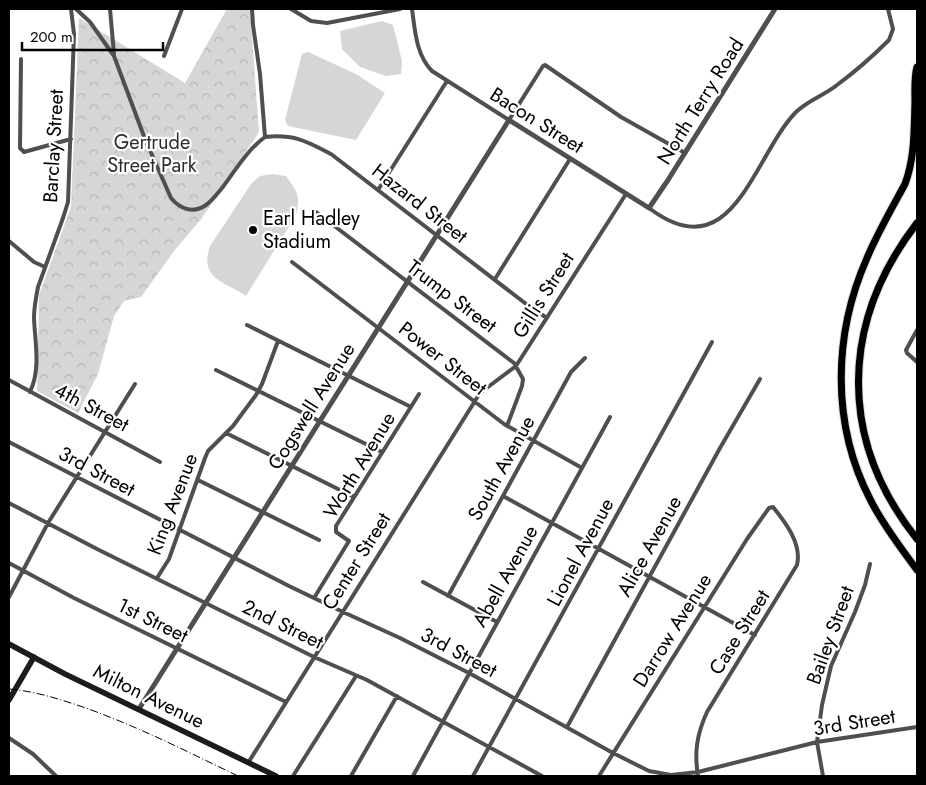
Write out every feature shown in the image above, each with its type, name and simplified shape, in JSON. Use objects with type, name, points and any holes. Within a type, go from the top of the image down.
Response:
[{"type":"highway","points":[[917,67],[914,143],[910,172],[866,259],[845,334],[841,376],[844,418],[858,473],[883,522],[917,570]]},
{"type":"highway","points":[[917,223],[901,244],[877,288],[861,347],[859,378],[861,416],[872,463],[890,500],[917,539]]},
{"type":"main road","name":"Milton Avenue","points":[[9,644],[276,776]]},
{"type":"main road","points":[[9,700],[34,658]]},
{"type":"street","name":"Barclay Street","points":[[30,392],[36,370],[34,316],[36,299],[68,202],[74,34],[71,9]]},
{"type":"street","points":[[76,9],[90,22],[114,56],[145,139],[171,198],[178,206],[188,210],[197,209],[208,203],[254,146],[265,137],[252,9]]},
{"type":"street","points":[[110,9],[114,56]]},
{"type":"street","points":[[164,56],[182,9]]},
{"type":"street","points":[[291,9],[311,20],[327,23],[400,9]]},
{"type":"street","name":"Bacon Street","points":[[412,9],[419,49],[426,66],[649,208]]},
{"type":"street","name":"North Terry Road","points":[[649,208],[775,9]]},
{"type":"street","points":[[649,208],[663,219],[674,224],[689,226],[706,224],[724,216],[731,210],[749,185],[789,120],[802,107],[837,86],[889,40],[893,30],[888,9]]},
{"type":"street","points":[[21,59],[20,148],[24,152],[71,139]]},
{"type":"street","points":[[509,120],[543,66],[547,65],[600,103],[685,152]]},
{"type":"street","points":[[378,190],[447,81]]},
{"type":"street","name":"Cogswell Avenue","points":[[140,709],[205,602],[509,120]]},
{"type":"street","name":"Hazard Street","points":[[265,137],[281,136],[307,141],[331,154],[547,318]]},
{"type":"street","points":[[495,279],[570,159]]},
{"type":"street","name":"Gillis Street","points":[[475,402],[480,393],[516,366],[626,194]]},
{"type":"street","name":"Trump Street","points":[[316,212],[516,366]]},
{"type":"street","points":[[9,241],[34,262],[45,267]]},
{"type":"street","name":"Power Street","points":[[292,262],[507,426],[582,468]]},
{"type":"street","points":[[247,325],[411,406]]},
{"type":"street","points":[[917,330],[906,350],[917,362]]},
{"type":"street","name":"King Avenue","points":[[157,578],[169,559],[178,529],[208,451],[226,433],[259,391],[278,341]]},
{"type":"street","name":"Lionel Avenue","points":[[474,776],[712,342]]},
{"type":"street","name":"South Avenue","points":[[448,596],[571,372],[585,358]]},
{"type":"street","points":[[507,426],[522,386],[523,379],[516,366]]},
{"type":"street","points":[[216,370],[382,452]]},
{"type":"street","name":"Alice Avenue","points":[[567,728],[649,576],[760,379]]},
{"type":"street","name":"4th Street","points":[[9,380],[160,462]]},
{"type":"street","points":[[9,597],[48,523],[135,384]]},
{"type":"street","name":"Worth Avenue","points":[[314,598],[349,541],[335,530],[336,526],[419,394]]},
{"type":"street","name":"Center Street","points":[[248,763],[475,402]]},
{"type":"street","name":"Abell Avenue","points":[[412,776],[610,417]]},
{"type":"street","points":[[226,433],[354,498]]},
{"type":"street","name":"3rd Street","points":[[9,442],[234,558],[343,612],[382,629],[642,768],[671,775],[698,774],[818,742],[917,727]]},
{"type":"street","points":[[198,480],[319,540]]},
{"type":"street","points":[[503,496],[755,635]]},
{"type":"street","name":"2nd Street","points":[[9,503],[314,656],[367,680],[542,776]]},
{"type":"street","name":"Darrow Avenue","points":[[599,776],[747,539],[769,508],[771,506],[774,508]]},
{"type":"street","name":"Case Street","points":[[698,774],[696,750],[700,729],[707,712],[797,566],[799,558],[794,538],[774,508]]},
{"type":"street","name":"1st Street","points":[[9,564],[286,702]]},
{"type":"street","name":"Bailey Street","points":[[823,776],[818,742],[822,705],[831,666],[855,612],[870,564]]},
{"type":"street","points":[[423,582],[496,622]]},
{"type":"street","points":[[293,776],[356,676]]},
{"type":"street","points":[[351,776],[397,696]]},
{"type":"street","points":[[9,738],[33,754],[56,776]]},
{"type":"green space","name":"Gertrude Street Park","points":[[227,9],[250,9],[259,132],[202,218],[174,251],[141,297],[124,301],[114,316],[98,374],[78,413],[37,391],[39,295],[71,207],[79,18],[185,83]]},
{"type":"green space","points":[[382,21],[393,25],[402,61],[401,74],[386,76],[360,67],[342,49],[340,31]]},
{"type":"green space","points":[[308,52],[356,74],[385,93],[356,140],[288,126],[285,120],[302,54]]},
{"type":"green space","name":"Earl Hadley Stadium","points":[[272,174],[286,176],[293,186],[298,198],[296,215],[246,296],[216,278],[208,266],[207,257],[210,246],[251,184],[260,176]]},
{"type":"railway","points":[[9,689],[44,695],[100,713],[238,776]]},
{"type":"place","name":"Earl Hadley Stadium","points":[[253,230]]}]
